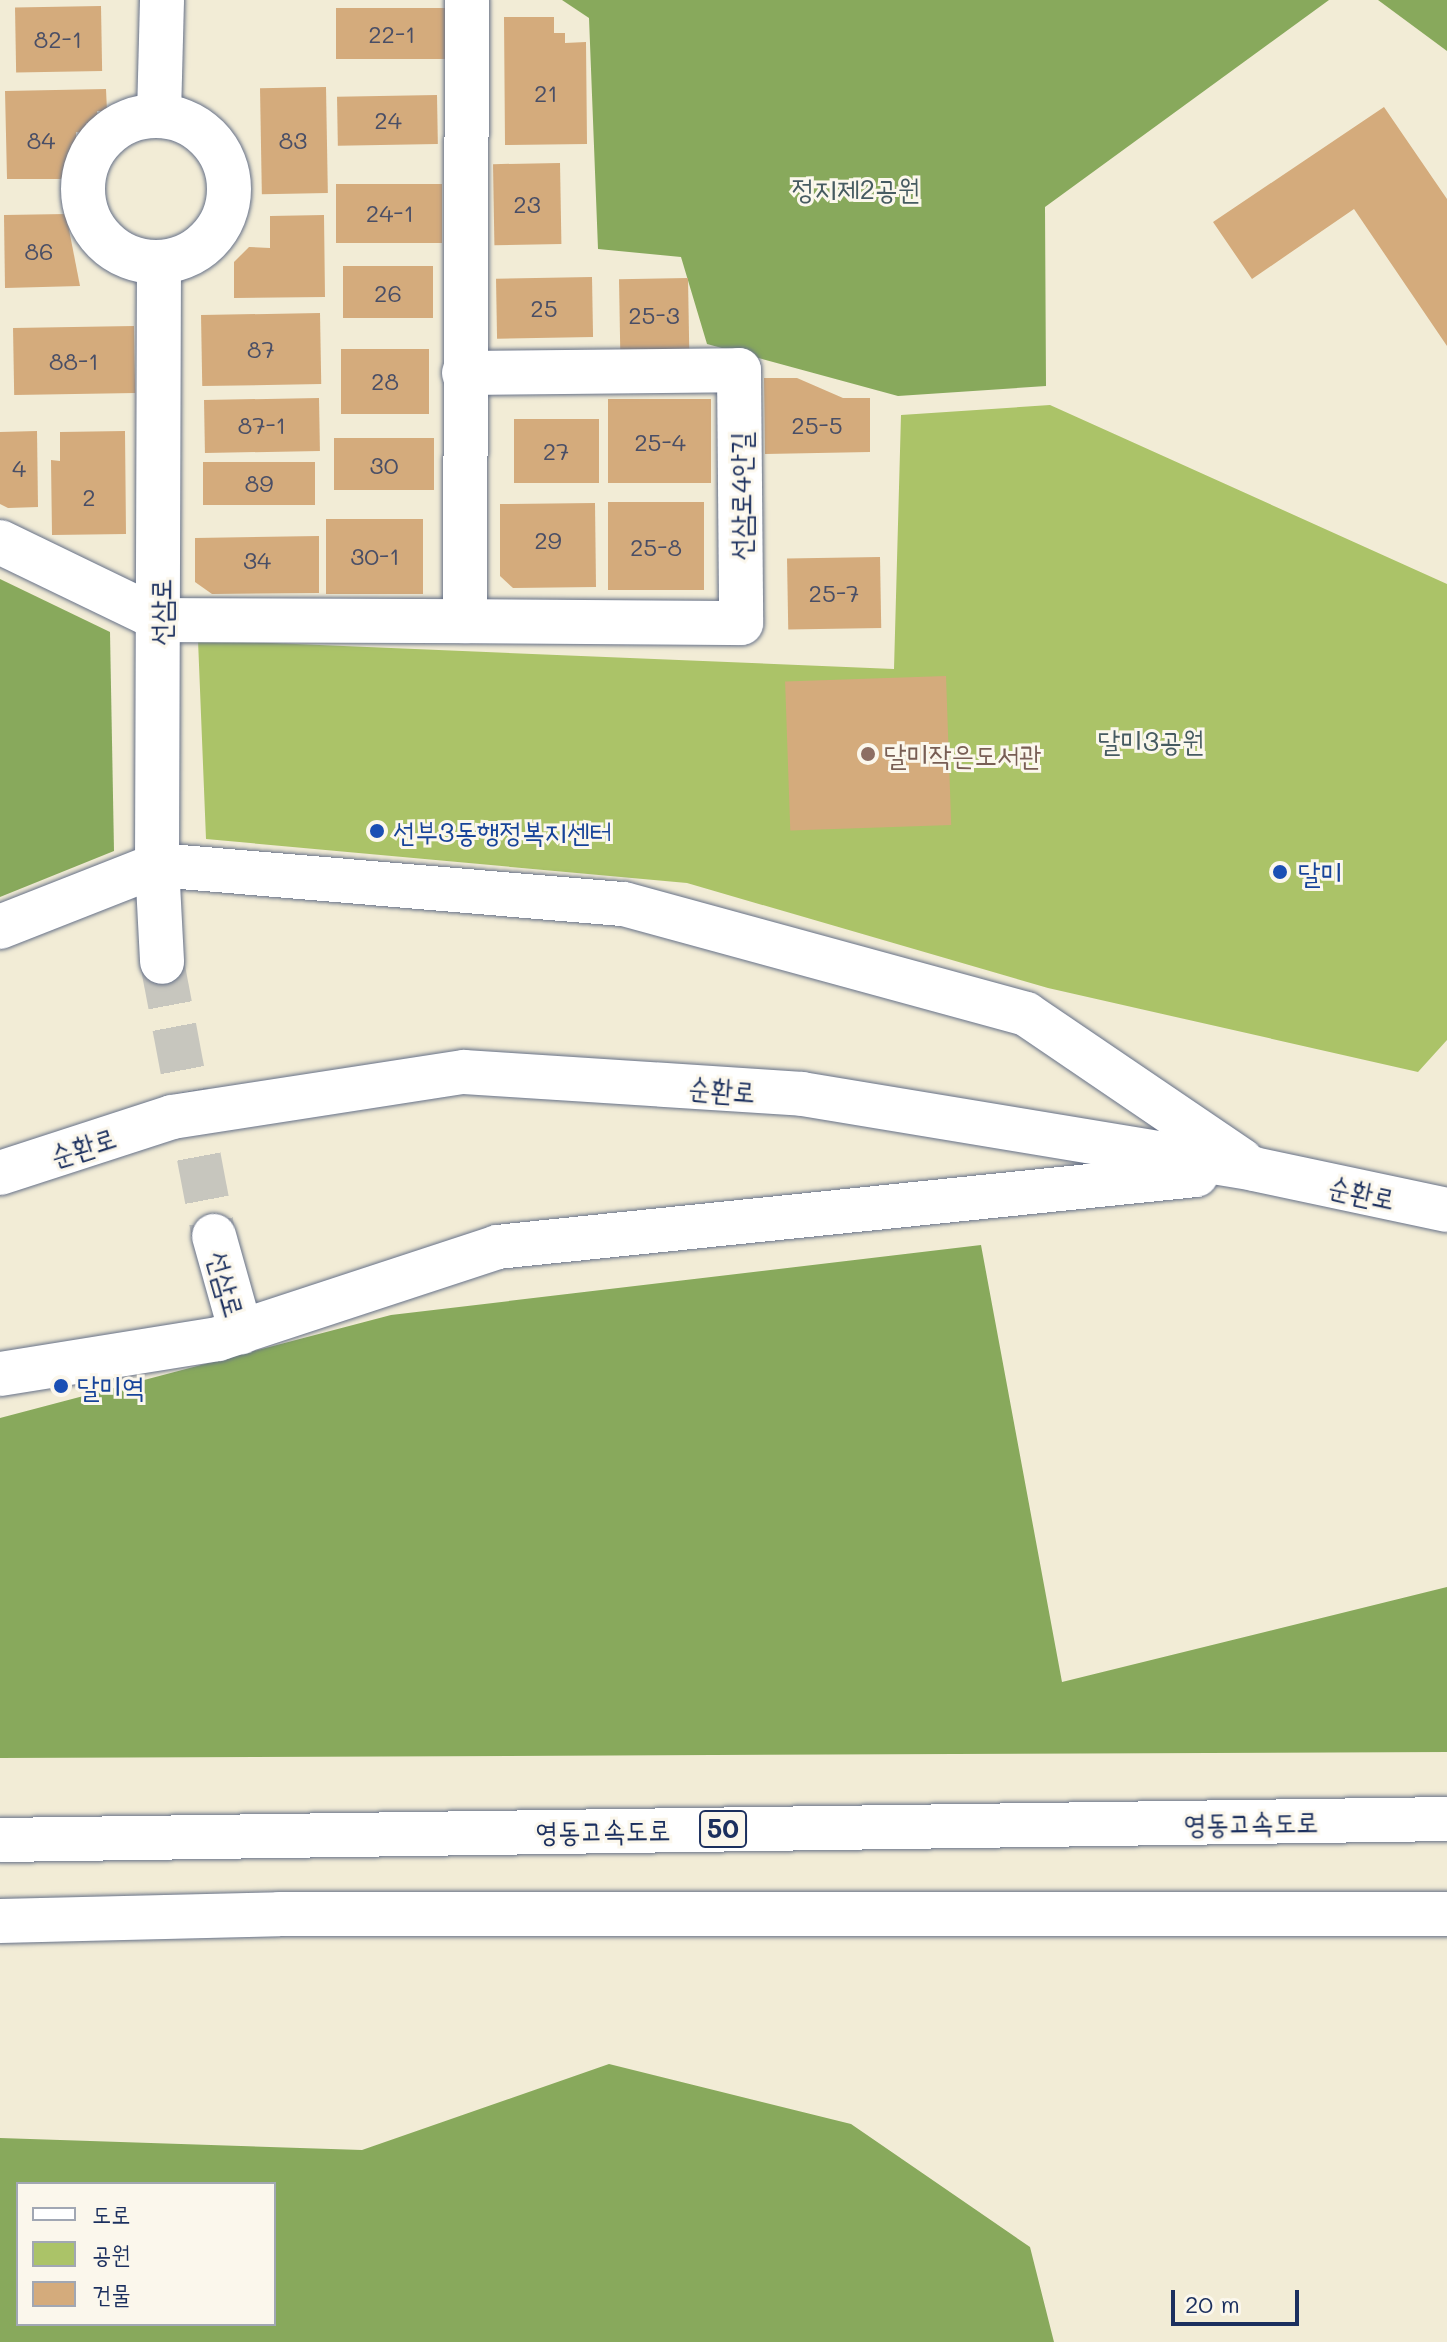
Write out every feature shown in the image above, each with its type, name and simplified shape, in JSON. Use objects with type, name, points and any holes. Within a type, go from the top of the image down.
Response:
[{"type":"main road","points":[[159,115],[162,0]]},
{"type":"main road","points":[[465,621],[467,0]]},
{"type":"main road","points":[[159,115],[184,120],[213,143],[229,176],[229,201],[221,224],[205,244],[183,257],[159,262],[114,249],[97,232],[83,188],[97,144],[136,118],[159,115]]},
{"type":"main road","name":"선삼로","points":[[159,262],[161,620],[157,865],[162,962]]},
{"type":"main road","name":"선삼로4안길","points":[[161,620],[741,623],[739,370],[464,373]]},
{"type":"main road","points":[[0,542],[161,620]]},
{"type":"main road","points":[[0,927],[157,865],[624,904],[1026,1014],[1254,1169]]},
{"type":"main road","name":"순환로","points":[[0,1173],[172,1117],[464,1072],[802,1094],[1254,1169],[1447,1210]]},
{"type":"main road","points":[[0,1374],[241,1332],[497,1247],[1254,1169]]},
{"type":"main road","name":"선삼로","points":[[214,1236],[241,1332]]},
{"type":"main road","name":"영동고속도로","points":[[0,1840],[1447,1819]]},
{"type":"main road","points":[[0,1921],[279,1914],[1447,1914]]},
{"type":"green space","name":"정지제2공원","points":[[562,0],[1329,0],[1045,207],[1046,386],[898,396],[707,344],[681,257],[598,249],[589,18]]},
{"type":"green space","points":[[1378,0],[1447,0],[1447,51]]},
{"type":"green space","name":"달미3공원","points":[[1050,405],[1447,584],[1447,1040],[1418,1072],[1048,988],[687,883],[206,839],[198,640],[894,669],[901,415]]},
{"type":"green space","points":[[0,579],[110,632],[114,851],[0,897]]},
{"type":"green space","points":[[981,1245],[1062,1682],[1447,1587],[1447,1752],[0,1758],[0,1418],[391,1315]]},
{"type":"green space","points":[[609,2064],[851,2124],[1030,2247],[1054,2342],[0,2342],[0,2138],[362,2150]]},
{"type":"building","points":[[101,6],[102,71],[16,72],[15,8]]},
{"type":"building","points":[[336,8],[447,8],[447,59],[336,59]]},
{"type":"building","points":[[504,17],[554,17],[554,33],[565,33],[565,43],[586,42],[587,144],[505,145]]},
{"type":"building","points":[[326,87],[328,193],[262,194],[260,88]]},
{"type":"building","points":[[106,89],[107,111],[97,111],[98,123],[86,123],[86,133],[76,132],[76,148],[61,179],[7,179],[5,91]]},
{"type":"building","points":[[437,95],[438,144],[338,146],[337,97]]},
{"type":"building","points":[[1384,107],[1447,199],[1447,346],[1354,209],[1252,279],[1213,222]]},
{"type":"building","points":[[560,163],[561,244],[494,245],[493,164]]},
{"type":"building","points":[[336,184],[442,184],[442,243],[336,243]]},
{"type":"building","points":[[66,214],[80,286],[5,288],[4,215]]},
{"type":"building","points":[[324,215],[325,297],[234,298],[234,262],[249,247],[270,248],[270,216]]},
{"type":"building","points":[[343,266],[433,266],[433,318],[343,318]]},
{"type":"building","points":[[592,277],[593,337],[497,339],[496,279]]},
{"type":"building","points":[[688,278],[689,351],[620,352],[619,279]]},
{"type":"building","points":[[320,313],[321,384],[202,386],[201,315]]},
{"type":"building","points":[[134,326],[135,393],[14,395],[13,328]]},
{"type":"building","points":[[341,349],[429,349],[429,414],[341,414]]},
{"type":"building","points":[[764,378],[797,378],[843,398],[870,398],[870,452],[765,454]]},
{"type":"building","points":[[319,398],[320,451],[205,453],[204,400]]},
{"type":"building","points":[[608,399],[711,399],[711,483],[608,483]]},
{"type":"building","points":[[514,419],[599,419],[599,483],[514,483]]},
{"type":"building","points":[[37,431],[38,507],[8,508],[0,504],[0,432]]},
{"type":"building","points":[[125,431],[126,534],[52,535],[51,460],[60,461],[60,432]]},
{"type":"building","points":[[334,438],[434,438],[434,490],[334,490]]},
{"type":"building","points":[[203,462],[315,462],[315,505],[203,505]]},
{"type":"building","points":[[608,502],[704,502],[704,590],[608,590]]},
{"type":"building","points":[[595,503],[596,587],[513,588],[500,576],[500,504]]},
{"type":"building","points":[[326,519],[423,519],[423,594],[326,594]]},
{"type":"building","points":[[319,536],[319,593],[212,594],[195,582],[195,538]]},
{"type":"building","points":[[880,557],[881,628],[788,630],[787,559]]},
{"type":"building","name":"달미작은도서관","points":[[946,676],[951,825],[790,831],[785,682]]},
{"type":"tunnel","points":[[162,962],[214,1236]]},
{"type":"place","name":"달미작은도서관","points":[[868,754]]},
{"type":"place","name":"선부3동행정복지센터","points":[[377,831]]},
{"type":"place","name":"달미","points":[[1280,872]]},
{"type":"place","name":"달미역","points":[[61,1386]]}]
